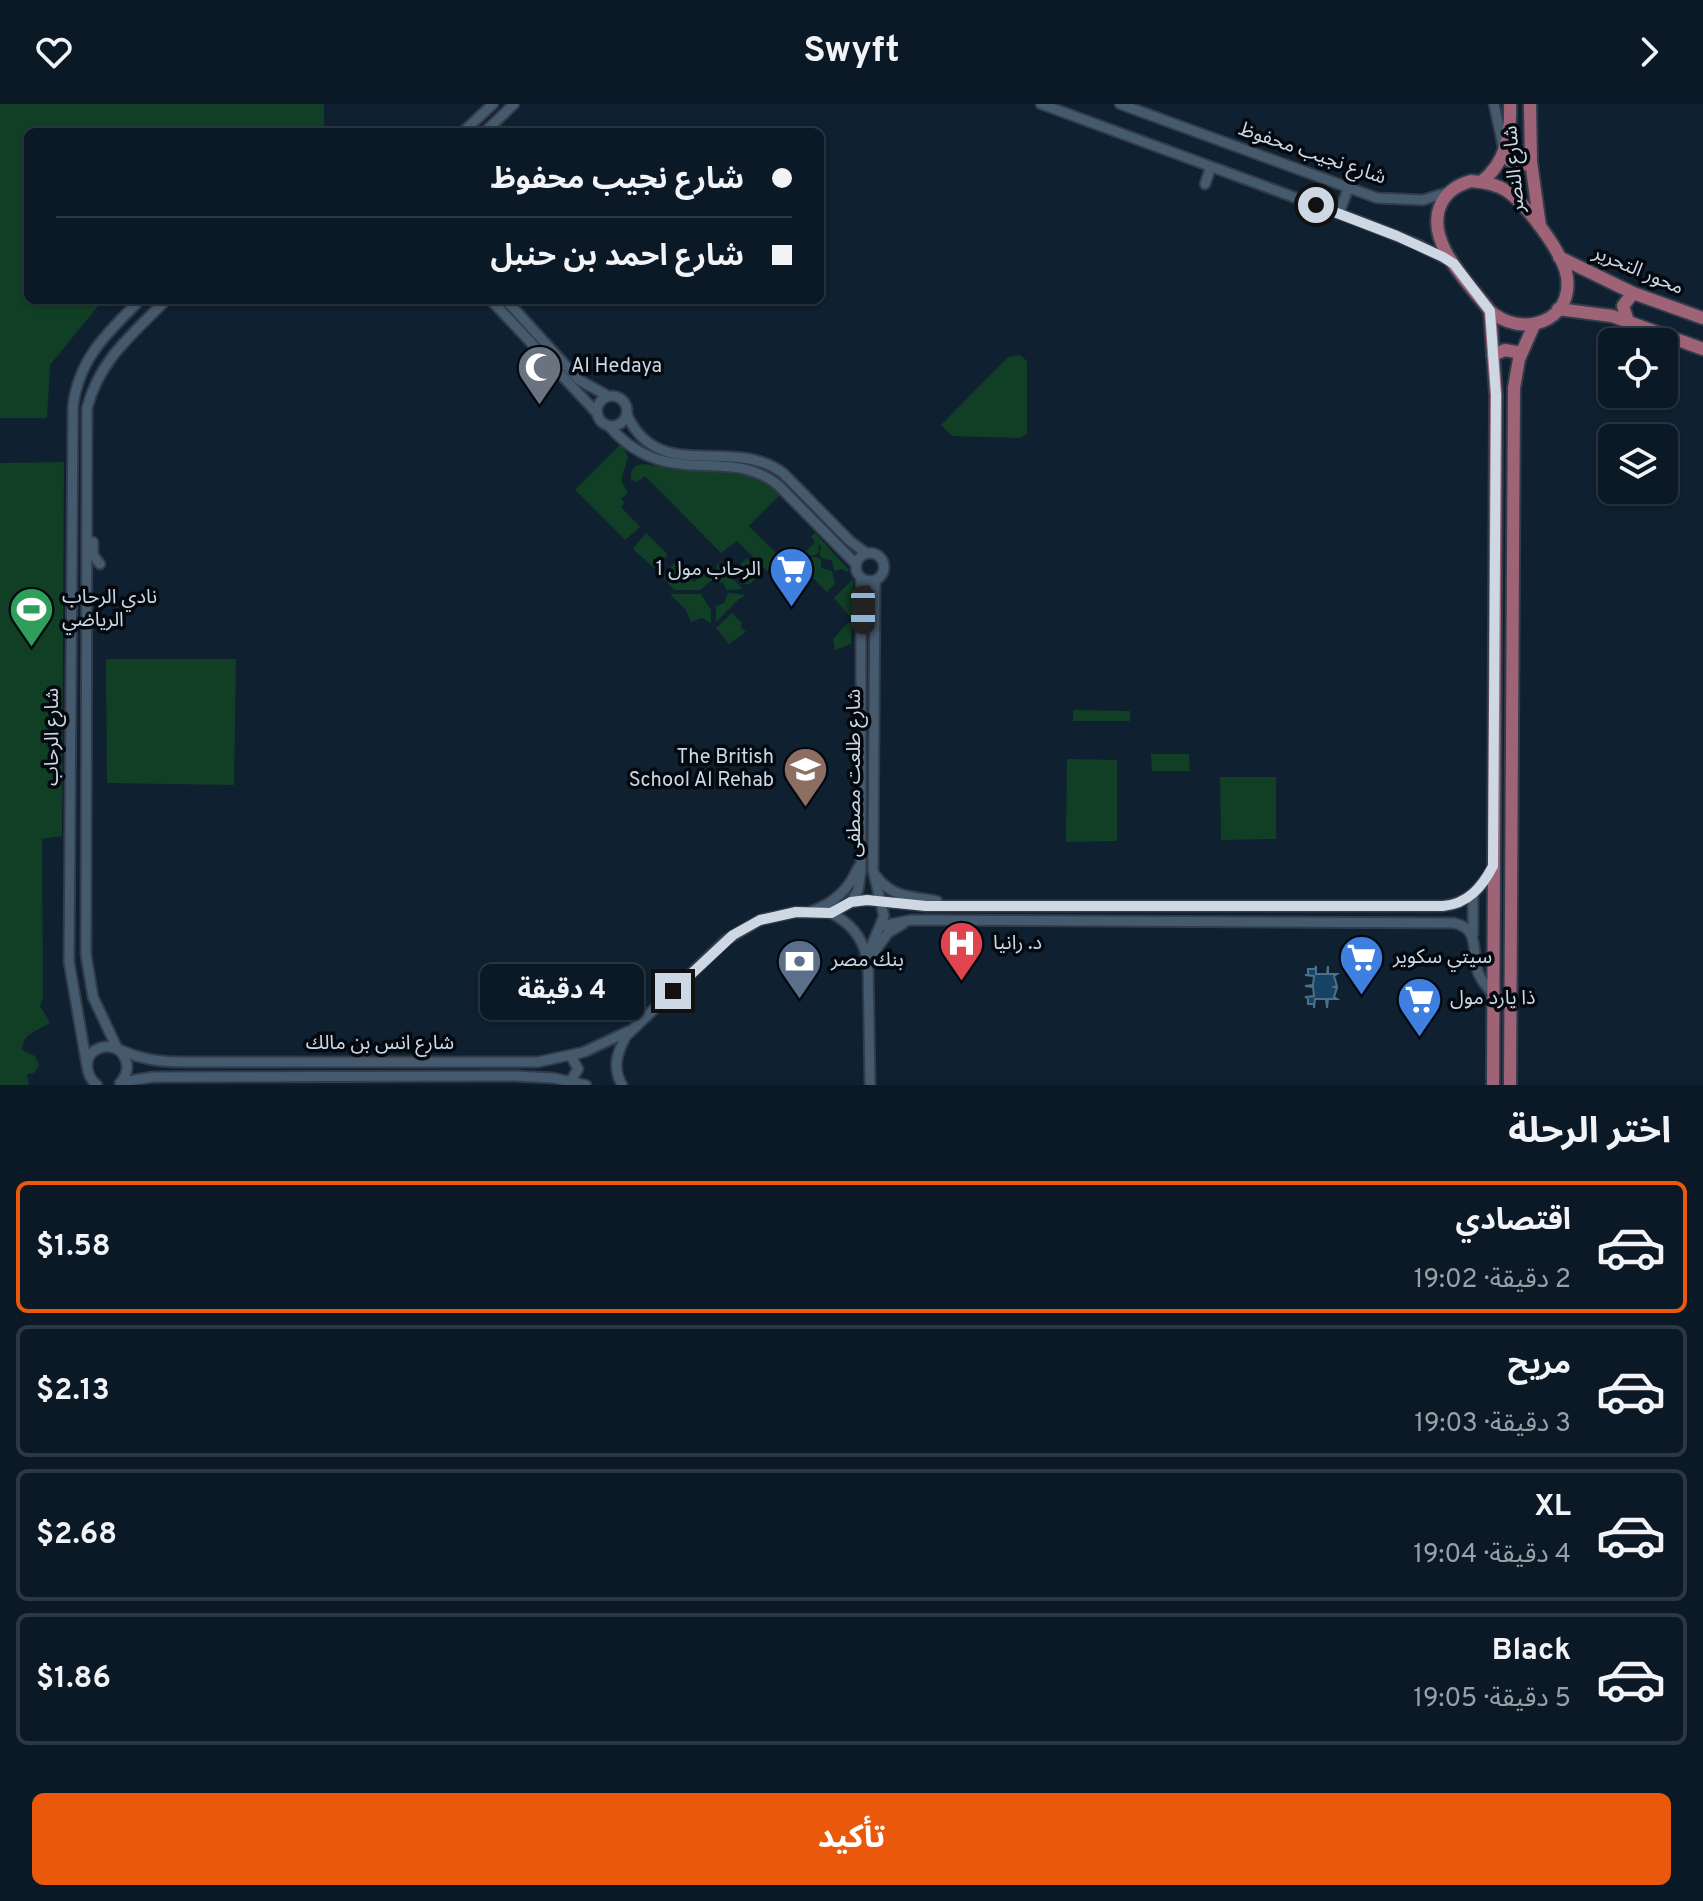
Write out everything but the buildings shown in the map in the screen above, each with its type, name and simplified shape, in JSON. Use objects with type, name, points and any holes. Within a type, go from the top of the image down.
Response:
[{"type":"main road","name":"شارع النصر","points":[[1481,182],[1492,174],[1504,152],[1510,128],[1510,104]]},
{"type":"main road","name":"شارع النصر","points":[[1530,104],[1531,162],[1541,230]]},
{"type":"main road","points":[[1504,152],[1511,163],[1524,165],[1531,162]]},
{"type":"main road","points":[[1481,182],[1495,185],[1515,197],[1559,257],[1567,276],[1567,286],[1558,309],[1546,320],[1534,325],[1509,324],[1490,311],[1444,248],[1437,230],[1439,210],[1449,192],[1460,184],[1481,182]]},
{"type":"main road","name":"محور التحرير","points":[[1559,257],[1633,293],[1703,318]]},
{"type":"main road","points":[[1628,321],[1623,306],[1633,293]]},
{"type":"main road","points":[[1558,309],[1628,321],[1703,349]]},
{"type":"main road","points":[[1490,311],[1496,411],[1493,1085]]},
{"type":"main road","points":[[1596,327],[1601,314]]},
{"type":"main road","points":[[1510,1085],[1514,388],[1521,353],[1534,325]]},
{"type":"main road","points":[[1493,355],[1505,350],[1521,353]]},
{"type":"street","points":[[467,128],[493,104]]},
{"type":"street","points":[[489,128],[514,104]]},
{"type":"street","points":[[1041,104],[1339,213],[1413,242],[1454,264]]},
{"type":"street","name":"شارع نجيب محفوظ","points":[[1120,104],[1377,198],[1408,201],[1438,197],[1449,192]]},
{"type":"street","points":[[1494,104],[1504,152]]},
{"type":"street","points":[[1205,184],[1211,167]]},
{"type":"street","points":[[1339,213],[1348,189]]},
{"type":"street","points":[[136,304],[88,357],[77,381],[73,407],[87,408],[97,376],[110,357],[162,304]]},
{"type":"street","points":[[495,304],[597,413],[601,422],[629,447],[657,461],[675,465],[743,469],[765,476],[778,485],[856,564]]},
{"type":"street","points":[[510,304],[579,380],[595,391],[623,401],[637,434],[662,452],[683,456],[750,458],[771,465],[783,473],[850,541],[883,561],[882,574],[875,580],[861,579],[857,573],[856,564],[866,553]]},
{"type":"street","points":[[597,413],[598,404],[608,396]]},
{"type":"street","name":"شارع الرحاب","points":[[73,407],[69,962],[91,1078]]},
{"type":"street","name":"شارع الرحاب","points":[[87,408],[86,955],[88,978],[97,1006],[119,1050]]},
{"type":"street","points":[[609,426],[620,424],[627,415]]},
{"type":"street","points":[[87,534],[92,539],[93,555],[100,564]]},
{"type":"street","name":"شارع طلعت مصطفى","points":[[851,902],[858,890],[861,861],[861,579]]},
{"type":"street","name":"شارع طلعت مصطفى","points":[[868,962],[884,911],[873,870],[875,580]]},
{"type":"street","points":[[808,912],[837,898],[852,881],[861,861]]},
{"type":"street","points":[[622,1085],[615,1068],[620,1046],[634,1028],[733,935],[760,920],[808,912],[831,913],[851,902],[880,900],[926,906],[1390,902],[1454,905],[1473,894],[1493,866]]},
{"type":"street","points":[[873,870],[883,885],[897,895],[951,906]]},
{"type":"street","points":[[1473,894],[1472,936],[1478,975],[1493,994]]},
{"type":"street","points":[[1454,905],[1454,923]]},
{"type":"street","points":[[926,906],[927,921]]},
{"type":"street","points":[[1163,906],[1167,907],[1170,916],[1163,922]]},
{"type":"street","points":[[1182,922],[1177,912],[1183,906]]},
{"type":"street","points":[[1428,923],[1429,906]]},
{"type":"street","name":"شارع طلعت مصطفى","points":[[831,913],[854,930],[864,946],[868,962],[870,1085]]},
{"type":"street","points":[[881,926],[911,920],[1454,923],[1466,928],[1472,936]]},
{"type":"street","points":[[868,962],[884,937],[911,920]]},
{"type":"street","points":[[79,1014],[91,1017],[97,1006]]},
{"type":"street","name":"شارع انس بن مالك","points":[[119,1050],[153,1060],[184,1062],[538,1062],[571,1056],[634,1028]]},
{"type":"street","points":[[91,1078],[90,1056],[108,1046],[119,1050],[128,1066],[120,1084]]},
{"type":"street","points":[[570,1082],[578,1069],[571,1056]]},
{"type":"street","points":[[153,1060],[148,1068],[153,1077]]},
{"type":"street","name":"شارع انس بن مالك","points":[[120,1084],[153,1077],[515,1076],[586,1085]]},
{"type":"green space","points":[[0,104],[324,104],[324,128],[24,128],[24,304],[100,304],[50,365],[47,418],[0,418]]},
{"type":"green space","points":[[1020,355],[1027,361],[1027,434],[1021,438],[952,436],[941,425],[1008,357]]},
{"type":"green space","points":[[621,444],[628,457],[621,480],[628,493],[621,499],[625,503],[621,507],[640,527],[625,540],[575,490]]},
{"type":"green space","name":"نادي الرحاب الرياضي","points":[[64,462],[62,836],[42,839],[43,998],[40,1006],[50,1023],[32,1033],[23,1044],[22,1050],[35,1056],[39,1065],[34,1073],[27,1074],[29,1085],[0,1085],[0,463]]},
{"type":"green space","points":[[641,464],[747,475],[761,480],[780,495],[749,526],[780,557],[767,571],[737,541],[721,553],[645,476],[637,482],[631,479],[635,466]]},
{"type":"green space","points":[[646,533],[668,555],[654,568],[633,549]]},
{"type":"green space","points":[[815,533],[849,570],[847,572],[842,569],[835,571],[831,560],[819,555],[821,548],[818,543],[816,555],[805,552],[815,542],[811,537]]},
{"type":"green space","points":[[804,553],[818,557],[821,568],[832,571],[835,584],[827,592],[796,561]]},
{"type":"green space","points":[[747,558],[761,572],[750,584],[745,584],[733,572]]},
{"type":"green space","points":[[675,563],[694,582],[711,563],[712,580],[700,590],[674,590],[662,576]]},
{"type":"green space","points":[[717,563],[743,589],[727,590],[723,583],[716,581]]},
{"type":"green space","points":[[853,579],[853,617],[851,618],[834,598]]},
{"type":"green space","points":[[728,593],[746,595],[716,622],[716,606],[724,603]]},
{"type":"green space","points":[[670,594],[701,594],[711,610],[711,623],[702,618],[691,622],[686,610]]},
{"type":"green space","points":[[732,613],[746,632],[729,644],[716,628]]},
{"type":"green space","points":[[849,622],[852,624],[851,644],[835,650],[833,639]]},
{"type":"green space","points":[[106,659],[236,659],[234,785],[107,783]]},
{"type":"green space","points":[[1073,710],[1130,711],[1130,721],[1073,721]]},
{"type":"green space","points":[[1151,754],[1189,754],[1190,771],[1152,771]]},
{"type":"green space","points":[[1067,759],[1117,760],[1117,841],[1066,842]]},
{"type":"green space","points":[[1220,777],[1276,777],[1276,839],[1221,840]]},
{"type":"water","points":[[1316,966],[1316,974],[1327,974],[1328,966],[1328,974],[1337,974],[1334,976],[1337,986],[1334,987],[1337,988],[1334,997],[1337,999],[1328,999],[1327,1008],[1326,999],[1315,999],[1314,1008],[1314,1004],[1308,1004],[1305,997],[1314,996],[1313,987],[1305,986],[1313,985],[1314,976],[1305,975],[1308,975],[1308,969],[1315,969]]},
{"type":"place","name":"Al Hedaya","points":[[540,406]]},
{"type":"place","name":"الرحاب مول 1","points":[[792,609]]},
{"type":"place","name":"نادي الرحاب الرياضي","points":[[31,649]]},
{"type":"place","name":"The British School Al Rehab","points":[[805,809]]},
{"type":"place","name":"د. رانيا","points":[[962,983]]},
{"type":"place","name":"سيتي سكوير","points":[[1362,997]]},
{"type":"place","name":"بنك مصر","points":[[800,1000]]},
{"type":"place","name":"ذا يارد مول","points":[[1419,1038]]},
{"type":"route","points":[[673,991],[726,940],[746,926],[785,914],[831,913],[859,900],[926,906],[1443,906],[1460,903],[1482,885],[1493,866],[1496,395],[1490,311],[1454,264],[1443,257],[1316,205]]}]
